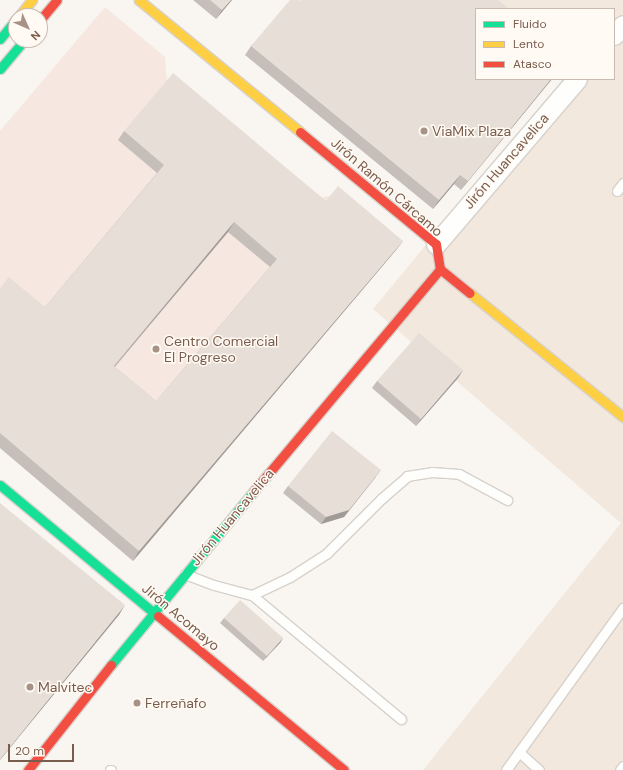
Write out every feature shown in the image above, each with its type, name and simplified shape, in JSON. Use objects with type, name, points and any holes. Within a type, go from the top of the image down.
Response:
[{"type":"street","points":[[26,8],[32,0]]},
{"type":"street","points":[[48,11],[57,0]]},
{"type":"street","name":"Jirón Ramón Cárcamo","points":[[139,0],[436,244],[440,269]]},
{"type":"street","points":[[615,35],[623,25]]},
{"type":"street","points":[[0,39],[8,29]]},
{"type":"street","points":[[0,69],[17,48]]},
{"type":"street","name":"Jirón Huancavelica","points":[[436,244],[576,80]]},
{"type":"street","points":[[440,269],[623,417]]},
{"type":"street","name":"Jirón Huancavelica","points":[[28,770],[184,574],[440,269]]},
{"type":"street","name":"Jirón Acomayo","points":[[0,485],[344,770]]},
{"type":"lane","points":[[252,595],[290,577],[326,554],[381,499],[407,476],[432,472],[459,474],[507,500]]},
{"type":"lane","points":[[184,574],[214,585],[252,595],[401,720]]},
{"type":"lane","points":[[506,770],[623,608]]},
{"type":"lane","points":[[519,752],[539,770]]},
{"type":"lane","points":[[620,770],[623,766]]},
{"type":"shaded area","points":[[490,0],[623,0],[623,770],[423,770],[621,523],[373,309],[562,80],[615,80],[615,8],[500,8]]},
{"type":"shaded area","name":"Centro Comercial El Progreso","points":[[105,7],[165,57],[167,82],[310,200],[332,195],[396,250],[133,561],[0,448],[0,131]]},
{"type":"building","points":[[210,0],[231,0],[222,10]]},
{"type":"building","name":"ViaMix Plaza","points":[[290,0],[498,0],[508,8],[475,8],[475,80],[550,80],[468,181],[460,175],[439,200],[251,46]]},
{"type":"building","name":"Centro Comercial El Progreso","points":[[173,73],[326,201],[338,186],[403,241],[139,551],[0,433],[0,288],[9,277],[45,307],[164,165],[124,131]],"holes":[[[234,222],[277,259],[156,401],[114,366]]]},
{"type":"building","points":[[419,333],[463,370],[421,419],[377,381]]},
{"type":"building","points":[[332,431],[381,470],[349,510],[326,517],[288,486]]},
{"type":"building","name":"Malvitec","points":[[0,503],[125,605],[0,759]]},
{"type":"building","points":[[240,600],[283,638],[267,656],[224,618]]},
{"type":"traffic: fast","points":[[0,39],[8,29]]},
{"type":"traffic: fast","points":[[0,69],[17,48]]},
{"type":"traffic: fast","points":[[0,485],[158,616]]},
{"type":"traffic: fast","points":[[111,665],[253,492]]},
{"type":"traffic: slow","points":[[26,8],[32,0]]},
{"type":"traffic: slow","points":[[139,0],[300,132]]},
{"type":"traffic: slow","points":[[470,293],[623,417]]},
{"type":"traffic: jam","points":[[48,11],[57,0]]},
{"type":"traffic: jam","points":[[300,132],[436,244],[440,269],[470,293]]},
{"type":"traffic: jam","points":[[253,492],[440,269]]},
{"type":"traffic: jam","points":[[158,616],[344,770]]},
{"type":"traffic: jam","points":[[28,770],[111,665]]},
{"type":"place","name":"ViaMix Plaza","points":[[424,131]]},
{"type":"place","name":"Centro Comercial El Progreso","points":[[156,349]]},
{"type":"place","name":"Malvitec","points":[[30,687]]},
{"type":"place","name":"Ferreñafo","points":[[137,703]]}]
